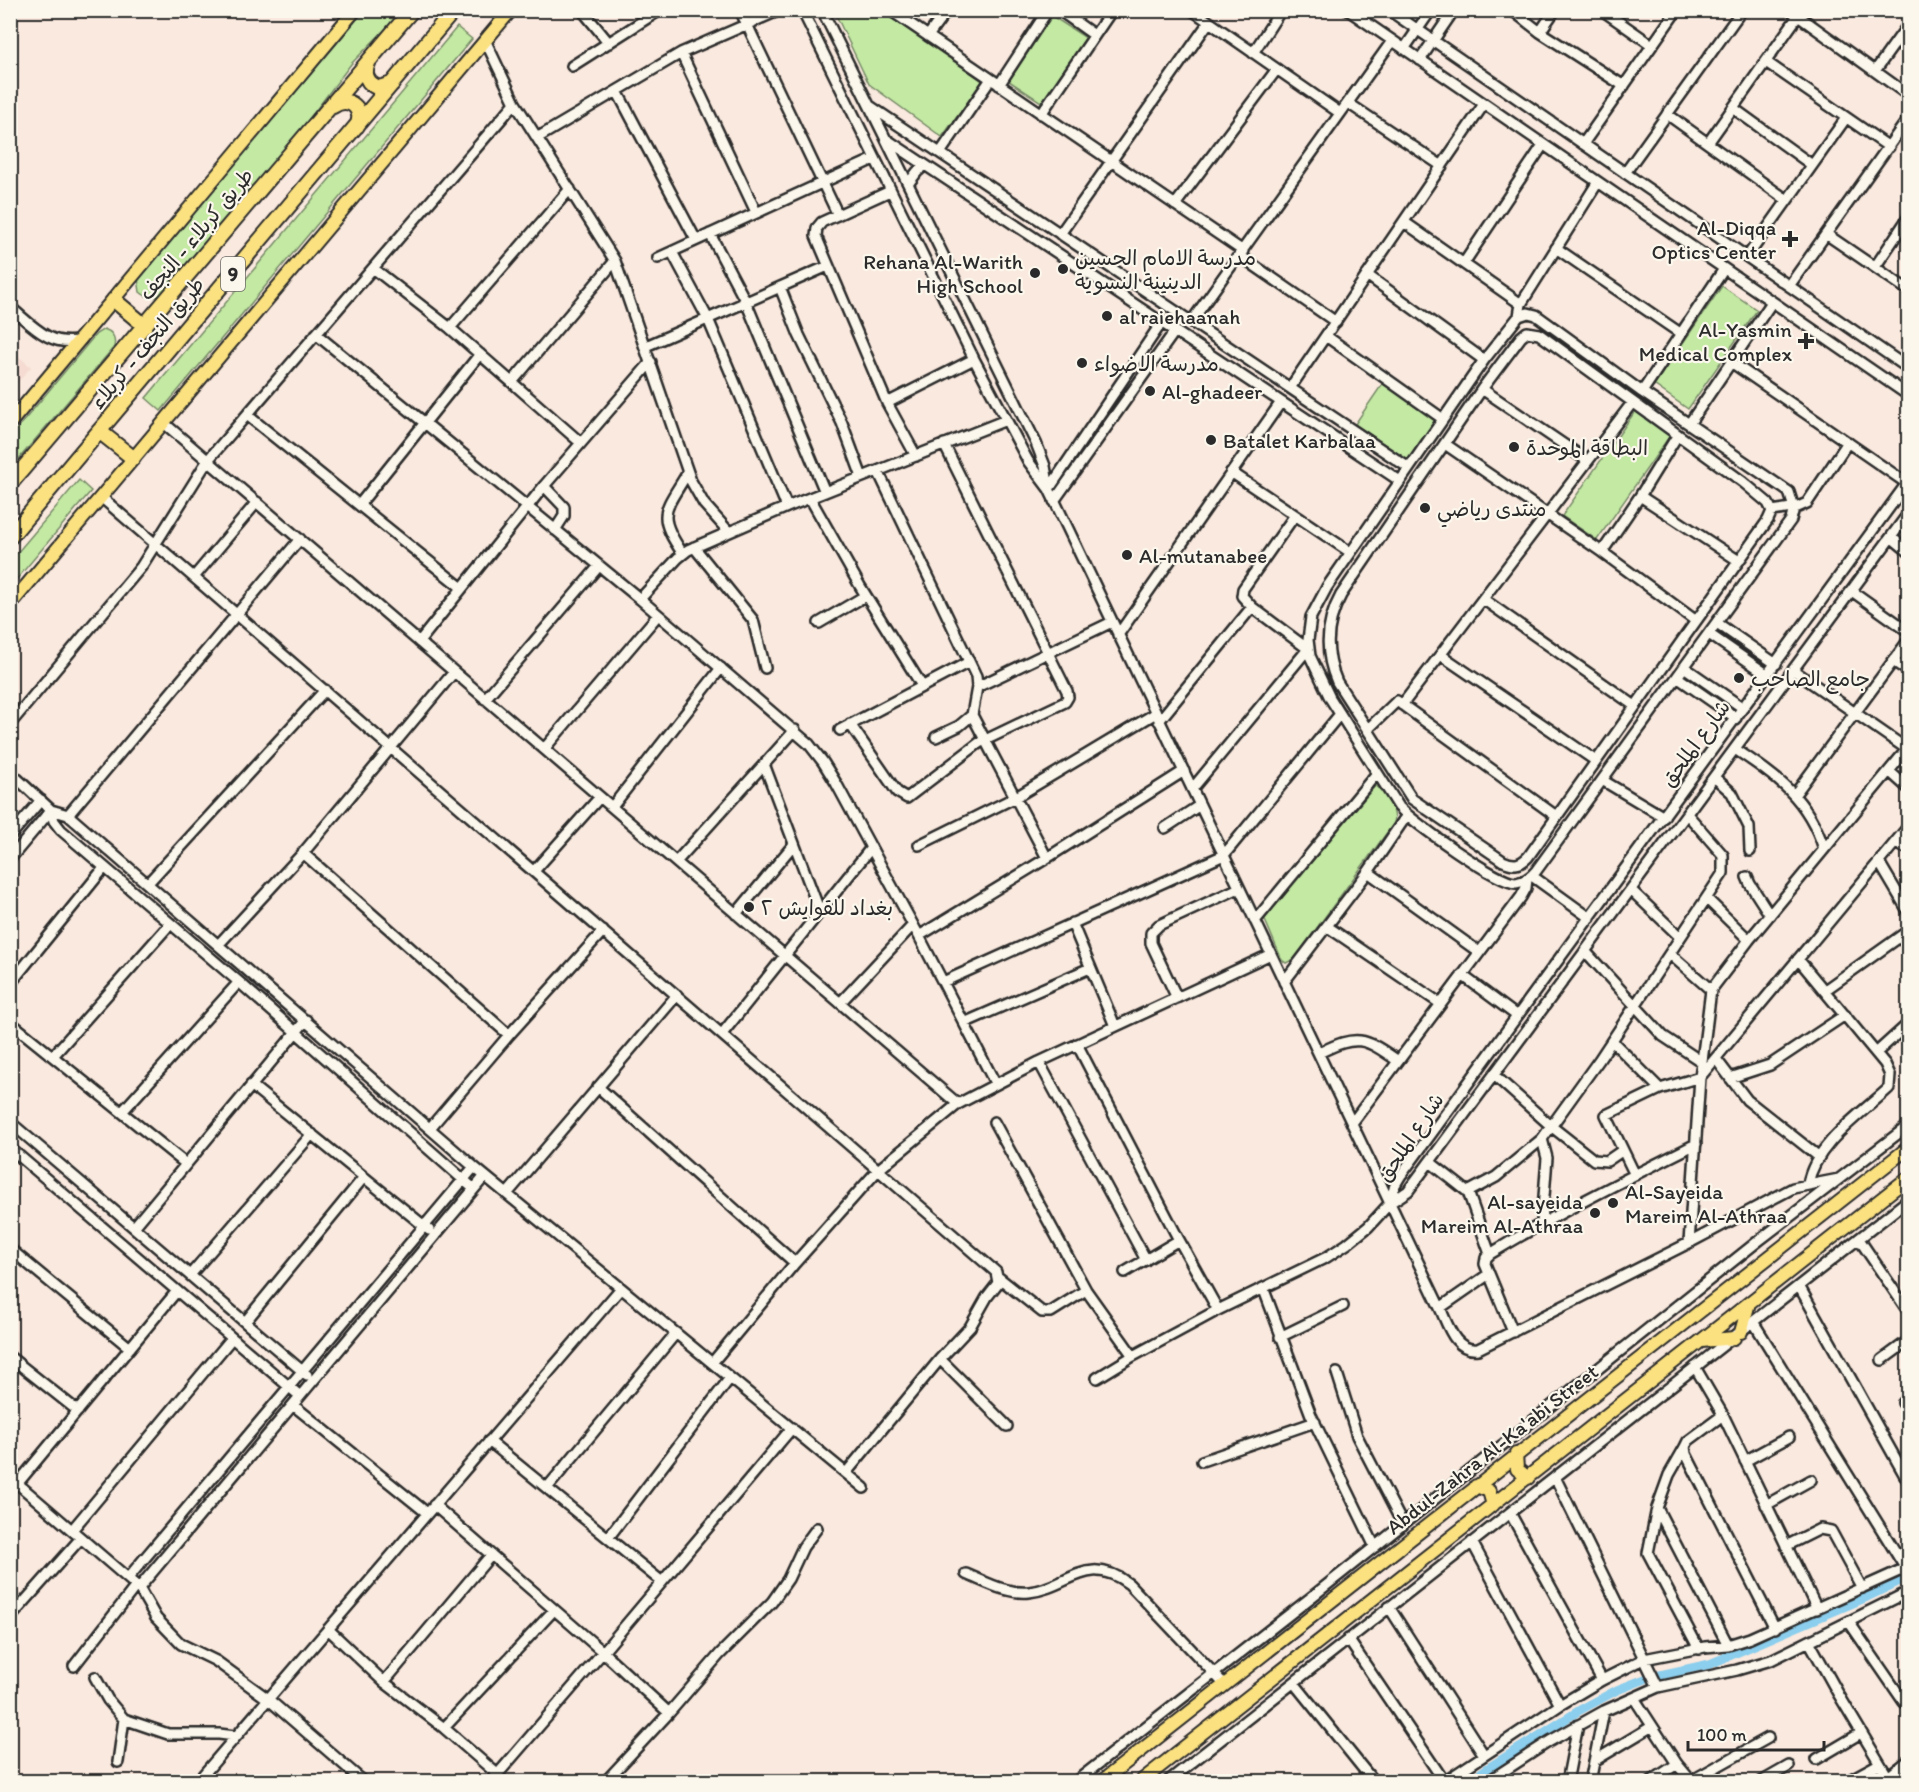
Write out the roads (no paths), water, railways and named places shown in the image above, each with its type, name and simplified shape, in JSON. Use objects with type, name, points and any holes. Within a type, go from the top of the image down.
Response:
[{"type":"highway","name":"طريق كربلاء - النجف","points":[[10,484],[412,10]]},
{"type":"highway","name":"طريق النجف - كربلاء","points":[[10,537],[454,10]]},
{"type":"highway","points":[[369,62],[366,75],[370,84],[379,88],[392,84]]},
{"type":"highway","points":[[332,106],[341,101],[356,107],[360,118],[356,128]]},
{"type":"highway","points":[[114,300],[145,326]]},
{"type":"highway","points":[[99,431],[133,458]]},
{"type":"main road","points":[[10,423],[355,10]]},
{"type":"main road","points":[[10,605],[511,10]]},
{"type":"main road","name":"Abdul-Zahra Al-Ka'abi Street","points":[[1101,1782],[1908,1148]]},
{"type":"main road","points":[[1140,1782],[1908,1178]]},
{"type":"main road","points":[[1700,1342],[1738,1335],[1749,1303]]},
{"type":"main road","points":[[1516,1454],[1517,1468],[1528,1478]]},
{"type":"main road","points":[[1476,1486],[1489,1491],[1493,1505]]},
{"type":"street","points":[[582,10],[609,43]]},
{"type":"street","points":[[740,10],[838,215]]},
{"type":"street","points":[[537,138],[681,53],[780,10]]},
{"type":"street","points":[[802,10],[974,359],[1028,461],[1049,489]]},
{"type":"street","points":[[822,10],[1036,443],[1054,501],[1459,1344],[1470,1350],[1478,1349],[1689,1243],[1792,1188],[1839,1179]]},
{"type":"street","points":[[890,10],[1175,205],[1336,322]]},
{"type":"street","points":[[928,36],[947,10]]},
{"type":"street","points":[[940,153],[1048,10]]},
{"type":"street","points":[[1059,10],[1094,35]]},
{"type":"street","points":[[1041,114],[1112,10]]},
{"type":"street","points":[[1192,10],[1340,113]]},
{"type":"street","points":[[1253,53],[1281,10]]},
{"type":"street","points":[[1348,10],[1908,395]]},
{"type":"street","points":[[1389,10],[1908,368]]},
{"type":"street","points":[[1404,49],[1431,10]]},
{"type":"street","points":[[1420,60],[1454,10]]},
{"type":"street","points":[[1512,10],[1540,32],[1624,86]]},
{"type":"street","points":[[1540,32],[1555,10]]},
{"type":"street","points":[[1602,10],[1652,45]]},
{"type":"street","points":[[1583,144],[1677,10]]},
{"type":"street","points":[[1625,173],[1742,10]]},
{"type":"street","points":[[572,66],[660,11]]},
{"type":"street","points":[[1708,143],[1766,62],[1794,13],[1908,95]]},
{"type":"street","points":[[1060,234],[1209,22]]},
{"type":"street","points":[[1875,71],[1908,25]]},
{"type":"street","points":[[1191,322],[1392,41]]},
{"type":"street","points":[[486,42],[515,103],[615,261],[688,472],[699,496],[729,532]]},
{"type":"street","points":[[681,53],[756,212]]},
{"type":"street","points":[[1766,62],[1888,147]]},
{"type":"street","points":[[1175,205],[1277,69]]},
{"type":"street","points":[[616,91],[696,240]]},
{"type":"street","points":[[10,724],[141,567],[208,460],[515,103]]},
{"type":"street","points":[[1348,103],[1442,166]]},
{"type":"street","points":[[1290,388],[1484,104]]},
{"type":"street","points":[[870,106],[1409,468]]},
{"type":"street","points":[[1733,108],[1812,165]]},
{"type":"street","points":[[1667,114],[1787,200]]},
{"type":"street","points":[[1747,257],[1846,118]]},
{"type":"street","points":[[1789,286],[1908,119]]},
{"type":"street","points":[[886,139],[1400,481]]},
{"type":"street","points":[[912,156],[921,140]]},
{"type":"street","points":[[1464,263],[1544,145]]},
{"type":"street","points":[[658,258],[874,159]]},
{"type":"street","points":[[908,184],[925,165]]},
{"type":"street","points":[[1529,878],[1516,882],[1498,878],[1407,815],[1399,807],[1320,680],[1308,649],[1308,630],[1311,617],[1327,587],[1484,360],[1519,316],[1521,304],[1598,182]]},
{"type":"street","points":[[450,328],[570,189]]},
{"type":"street","points":[[890,191],[822,222],[817,228],[816,236],[887,403],[916,456]]},
{"type":"street","points":[[1875,267],[1908,218]]},
{"type":"street","points":[[1404,222],[1521,304]]},
{"type":"street","points":[[710,234],[746,302],[825,492]]},
{"type":"street","points":[[1826,234],[1908,290]]},
{"type":"street","points":[[1556,248],[1680,333]]},
{"type":"street","points":[[672,252],[708,319],[787,507]]},
{"type":"street","points":[[512,382],[615,261]]},
{"type":"street","points":[[646,346],[828,266]]},
{"type":"street","points":[[373,268],[450,328],[581,443]]},
{"type":"street","points":[[1642,392],[1724,268]]},
{"type":"street","points":[[1367,275],[1484,360]]},
{"type":"street","points":[[780,287],[798,335],[842,423],[862,477]]},
{"type":"street","points":[[1689,424],[1772,302]]},
{"type":"street","points":[[10,307],[51,339],[65,342],[81,340]]},
{"type":"street","points":[[1352,1123],[1521,897],[1529,878],[1791,520],[1794,508],[1788,492],[1642,392],[1536,315],[1528,313],[1519,316]]},
{"type":"street","points":[[1519,316],[1527,332]]},
{"type":"street","points":[[1049,489],[1161,322]]},
{"type":"street","points":[[1054,501],[1175,331]]},
{"type":"street","points":[[1527,332],[1539,334],[1768,503],[1772,511],[1768,520],[1596,761],[1523,862],[1518,865],[1509,864],[1412,799],[1337,682],[1332,670],[1327,644],[1335,606],[1482,389],[1527,332]]},
{"type":"street","points":[[316,334],[426,422],[795,730],[824,762],[944,981],[995,1083]]},
{"type":"street","points":[[1326,336],[1443,419]]},
{"type":"street","points":[[359,505],[480,354]]},
{"type":"street","points":[[887,403],[974,359]]},
{"type":"street","points":[[419,642],[526,507],[651,362]]},
{"type":"street","points":[[1731,362],[1908,483]]},
{"type":"street","points":[[1482,389],[1588,462]]},
{"type":"street","points":[[1118,635],[1281,402]]},
{"type":"street","points":[[1402,705],[1632,403]]},
{"type":"street","points":[[247,415],[462,588]]},
{"type":"street","points":[[640,599],[683,554],[694,547],[787,507],[1006,420]]},
{"type":"street","points":[[164,423],[958,1104]]},
{"type":"street","points":[[1602,552],[1641,496],[1677,436]]},
{"type":"street","points":[[1772,511],[1794,508],[1808,502],[1848,442]]},
{"type":"street","points":[[850,724],[897,792],[903,797],[910,796],[985,739],[1067,700],[1067,691],[1050,653],[944,444]]},
{"type":"street","points":[[1445,444],[1602,552],[1696,621]]},
{"type":"street","points":[[878,471],[976,676],[977,687],[972,715],[1047,858]]},
{"type":"street","points":[[683,554],[666,527],[665,518],[671,501],[688,472]]},
{"type":"street","points":[[1231,472],[1350,552]]},
{"type":"street","name":"شارع الملحق","points":[[1390,1203],[1398,1180],[1908,483]]},
{"type":"street","points":[[544,486],[564,507],[564,516],[555,530]]},
{"type":"street","points":[[1641,496],[1739,561]]},
{"type":"street","points":[[101,497],[994,1270],[998,1277],[1042,1312],[1051,1312],[1086,1290]]},
{"type":"street","points":[[810,498],[865,596],[922,686]]},
{"type":"street","points":[[194,577],[257,502]]},
{"type":"street","name":"شارع الملحق","points":[[1390,1203],[1408,1191],[1430,1162],[1908,514]]},
{"type":"street","points":[[1294,515],[1243,589],[1244,600],[1308,649]]},
{"type":"street","points":[[1367,527],[1381,537]]},
{"type":"street","points":[[1891,537],[1908,551]]},
{"type":"street","points":[[68,815],[300,539]]},
{"type":"street","points":[[694,547],[753,620],[765,668]]},
{"type":"street","points":[[485,699],[599,566]]},
{"type":"street","points":[[1852,591],[1908,631]]},
{"type":"street","points":[[819,623],[865,596]]},
{"type":"street","points":[[1483,599],[1635,706]]},
{"type":"street","points":[[919,845],[1016,796],[1158,717],[1252,607]]},
{"type":"street","points":[[544,749],[658,615]]},
{"type":"street","points":[[977,687],[1112,622]]},
{"type":"street","points":[[1717,623],[1776,664]]},
{"type":"street","points":[[1708,634],[1768,675]]},
{"type":"street","points":[[1795,794],[1908,641]]},
{"type":"street","points":[[1192,789],[1308,649]]},
{"type":"street","points":[[1441,655],[1596,761]]},
{"type":"street","points":[[1893,661],[1907,667]]},
{"type":"street","points":[[840,730],[969,662]]},
{"type":"street","points":[[1684,667],[1743,708]]},
{"type":"street","points":[[612,807],[721,668]]},
{"type":"street","points":[[1689,1243],[1700,1077],[1711,990],[1749,940],[1908,749],[1793,670]]},
{"type":"street","points":[[219,944],[303,853],[454,672]]},
{"type":"street","points":[[1677,677],[1736,718]]},
{"type":"street","points":[[148,883],[325,690]]},
{"type":"street","points":[[1368,729],[1397,701],[1556,816]]},
{"type":"street","points":[[944,981],[1224,855],[1340,714]]},
{"type":"street","points":[[936,737],[959,726],[972,715]]},
{"type":"street","points":[[1620,727],[1634,737]]},
{"type":"street","points":[[676,862],[795,730]]},
{"type":"street","points":[[1362,749],[1374,740]]},
{"type":"street","points":[[1735,748],[1780,780],[1795,794],[1818,831],[1824,849]]},
{"type":"street","points":[[1707,758],[1713,767],[1720,768]]},
{"type":"street","points":[[764,764],[820,912]]},
{"type":"street","points":[[919,936],[1184,771]]},
{"type":"street","points":[[1889,771],[1908,788]]},
{"type":"street","points":[[10,772],[51,810],[57,826],[239,982],[474,1190]]},
{"type":"street","points":[[1255,921],[1377,773]]},
{"type":"street","points":[[1714,777],[1732,793],[1749,827],[1750,851]]},
{"type":"street","points":[[1692,778],[1701,780],[1706,788]]},
{"type":"street","points":[[1602,780],[1664,817]]},
{"type":"street","points":[[534,871],[600,796]]},
{"type":"street","points":[[10,837],[41,800]]},
{"type":"street","points":[[1165,828],[1200,805]]},
{"type":"street","points":[[51,810],[68,815],[474,1167],[864,1488]]},
{"type":"street","points":[[10,859],[51,810]]},
{"type":"street","points":[[1468,1192],[1496,1177],[1542,1139],[1636,1006],[1723,873],[1723,855],[1687,813]]},
{"type":"street","points":[[1284,982],[1328,927],[1407,815]]},
{"type":"street","points":[[1635,1175],[1606,1115],[1660,1089],[1700,1077],[1908,827]]},
{"type":"street","points":[[736,914],[794,843]]},
{"type":"street","points":[[1895,843],[1908,849]]},
{"type":"street","points":[[722,1034],[871,848]]},
{"type":"street","points":[[303,853],[509,1035]]},
{"type":"street","points":[[1879,862],[1908,911]]},
{"type":"street","points":[[10,984],[104,868]]},
{"type":"street","points":[[1368,872],[1479,952]]},
{"type":"street","points":[[1747,877],[1770,915]]},
{"type":"street","points":[[1529,878],[1590,918]]},
{"type":"street","points":[[1177,998],[1151,943],[1151,933],[1159,925],[1239,888]]},
{"type":"street","points":[[1631,890],[1680,937]]},
{"type":"street","points":[[1707,898],[1749,940]]},
{"type":"street","points":[[1072,923],[1116,1026]]},
{"type":"street","points":[[53,1056],[170,924]]},
{"type":"street","points":[[840,1003],[913,925]]},
{"type":"street","points":[[1328,927],[1441,1004]]},
{"type":"street","points":[[430,1128],[509,1035],[603,931]]},
{"type":"street","points":[[1825,990],[1908,931]]},
{"type":"street","points":[[1586,951],[1663,1036],[1702,1062]]},
{"type":"street","points":[[712,1363],[795,1263],[878,1170],[958,1104],[995,1083],[1271,954]]},
{"type":"street","points":[[1670,954],[1711,990]]},
{"type":"street","points":[[1798,959],[1876,1053],[1890,1075],[1889,1088],[1824,1147],[1810,1173],[1808,1184]]},
{"type":"street","points":[[964,1023],[1090,968]]},
{"type":"street","points":[[1462,975],[1517,1016]]},
{"type":"street","points":[[122,1112],[239,982]]},
{"type":"street","points":[[507,1194],[677,995]]},
{"type":"street","points":[[1730,1078],[1770,1065],[1845,1014]]},
{"type":"street","points":[[134,1227],[306,1020]]},
{"type":"street","points":[[10,1022],[186,1164]]},
{"type":"street","points":[[1876,1053],[1908,1024]]},
{"type":"street","points":[[1318,1053],[1347,1041],[1359,1040],[1375,1045],[1398,1062]]},
{"type":"street","points":[[1612,1041],[1660,1089]]},
{"type":"street","points":[[1077,1044],[1218,1311]]},
{"type":"street","points":[[1716,1059],[1747,1100],[1818,1156]]},
{"type":"street","points":[[1039,1062],[1146,1260]]},
{"type":"street","points":[[1494,1075],[1594,1161],[1607,1161],[1623,1150]]},
{"type":"street","points":[[251,1085],[435,1235]]},
{"type":"street","points":[[598,1087],[795,1263]]},
{"type":"street","points":[[10,1122],[314,1380]]},
{"type":"street","points":[[994,1122],[1086,1290],[1133,1356]]},
{"type":"street","points":[[1075,1782],[1375,1547],[1757,1242],[1908,1126]]},
{"type":"street","points":[[190,1275],[312,1134]]},
{"type":"street","points":[[1542,1139],[1547,1158],[1542,1222]]},
{"type":"street","points":[[1513,1332],[1485,1264],[1486,1258],[1542,1222],[1696,1144]]},
{"type":"street","points":[[10,1148],[300,1396]]},
{"type":"street","points":[[1430,1162],[1468,1192],[1490,1254]]},
{"type":"street","points":[[128,1578],[474,1167]]},
{"type":"street","points":[[74,1666],[485,1176]]},
{"type":"street","points":[[245,1322],[364,1177]]},
{"type":"street","points":[[1167,1782],[1908,1200]]},
{"type":"street","points":[[1097,1378],[1133,1356],[1218,1311],[1327,1257],[1368,1227],[1390,1203]]},
{"type":"street","points":[[1860,1239],[1908,1311]]},
{"type":"street","points":[[1125,1272],[1179,1240]]},
{"type":"street","points":[[10,1249],[130,1348]]},
{"type":"street","points":[[1440,1308],[1489,1274]]},
{"type":"street","points":[[846,1473],[940,1359],[970,1327],[998,1283],[998,1277]]},
{"type":"street","points":[[1799,1286],[1908,1481]]},
{"type":"street","points":[[197,1782],[621,1288]]},
{"type":"street","points":[[1264,1290],[1314,1422],[1375,1547]]},
{"type":"street","points":[[177,1291],[78,1411],[14,1480],[138,1587],[156,1618],[181,1644],[216,1661],[268,1699],[364,1782]]},
{"type":"street","points":[[366,1296],[378,1304]]},
{"type":"street","points":[[1280,1336],[1343,1306]]},
{"type":"street","points":[[1348,1638],[1444,1781],[1560,1705],[1644,1659],[1699,1648],[1728,1645],[1775,1628],[1907,1568],[1754,1323]]},
{"type":"street","points":[[547,1488],[676,1333]]},
{"type":"street","points":[[72,1530],[232,1338]]},
{"type":"street","points":[[1882,1360],[1908,1341]]},
{"type":"street","points":[[10,1357],[78,1411]]},
{"type":"street","points":[[940,1359],[1006,1426]]},
{"type":"street","points":[[1695,1367],[1722,1415],[1817,1609]]},
{"type":"street","points":[[1337,1373],[1357,1436],[1402,1525]]},
{"type":"street","points":[[608,1538],[730,1378]]},
{"type":"street","points":[[293,1405],[491,1555],[603,1652],[669,1713]]},
{"type":"street","points":[[1699,1648],[1648,1553],[1657,1508],[1669,1475],[1689,1441],[1722,1415]]},
{"type":"street","points":[[1202,1461],[1314,1422]]},
{"type":"street","points":[[328,1629],[384,1682],[444,1728],[494,1778],[792,1428]]},
{"type":"street","points":[[1745,1461],[1789,1437]]},
{"type":"street","points":[[489,1441],[662,1582]]},
{"type":"street","points":[[1685,1447],[1686,1454],[1775,1628]]},
{"type":"street","points":[[1555,1477],[1658,1687]]},
{"type":"street","points":[[1766,1505],[1811,1480]]},
{"type":"street","points":[[1657,1508],[1728,1645]]},
{"type":"street","points":[[1510,1513],[1602,1680]]},
{"type":"street","points":[[605,1782],[720,1654],[772,1602],[788,1579],[803,1546],[817,1528]]},
{"type":"street","points":[[1786,1546],[1820,1529],[1831,1531],[1862,1588]]},
{"type":"street","points":[[10,1618],[81,1538]]},
{"type":"street","points":[[1472,1542],[1560,1705]]},
{"type":"street","points":[[384,1682],[491,1555]]},
{"type":"street","points":[[966,1574],[997,1587],[1021,1592],[1045,1588],[1072,1575],[1087,1571],[1102,1571],[1117,1576],[1130,1584],[1224,1684]]},
{"type":"street","points":[[1487,1782],[1550,1741],[1604,1711],[1658,1687],[1737,1670],[1771,1660],[1908,1592]]},
{"type":"street","points":[[1389,1607],[1484,1755]]},
{"type":"street","points":[[444,1728],[554,1610]]},
{"type":"street","points":[[1849,1622],[1904,1702]]},
{"type":"street","points":[[1809,1641],[1889,1779],[1908,1761]]},
{"type":"street","points":[[94,1677],[108,1700],[124,1719],[168,1734],[219,1734],[236,1737]]},
{"type":"street","points":[[1294,1683],[1374,1782]]},
{"type":"street","points":[[1634,1698],[1651,1727],[1691,1781],[1768,1738]]},
{"type":"street","points":[[1590,1782],[1604,1711]]},
{"type":"street","points":[[118,1762],[124,1719]]},
{"type":"street","points":[[1567,1782],[1578,1725]]},
{"type":"street","points":[[1594,1761],[1651,1727]]},
{"type":"street","points":[[1817,1759],[1861,1732]]},
{"type":"street","points":[[1650,1782],[1677,1764]]},
{"type":"street","points":[[1846,1782],[1879,1764]]},
{"type":"street","points":[[1761,1782],[1789,1766]]},
{"type":"waterway","points":[[1660,1675],[1710,1664],[1867,1597],[1908,1577]]},
{"type":"waterway","points":[[1466,1782],[1580,1710],[1617,1690],[1645,1679]]},
{"type":"place","name":"Al-Diqqa Optics Center","points":[[1790,239]]},
{"type":"place","name":"مدرسة الامام الحسين الدينينة النسوية","points":[[1063,269]]},
{"type":"place","name":"Rehana Al-Warith High School","points":[[1035,273]]},
{"type":"place","name":"al raiehaanah","points":[[1107,316]]},
{"type":"place","name":"Al-Yasmin Medical Complex","points":[[1806,341]]},
{"type":"place","name":"مدرسة الاضواء","points":[[1082,363]]},
{"type":"place","name":"Al-ghadeer","points":[[1150,391]]},
{"type":"place","name":"Batalet Karbalaa","points":[[1211,440]]},
{"type":"place","name":"البطاقة الموحدة","points":[[1514,447]]},
{"type":"place","name":"منتدى رياضي","points":[[1425,508]]},
{"type":"place","name":"Al-mutanabee","points":[[1127,555]]},
{"type":"place","name":"جامع الصاحب","points":[[1739,678]]},
{"type":"place","name":"بغداد للقوايش ٢","points":[[749,907]]},
{"type":"place","name":"Al-Sayeida Mareim Al-Athraa","points":[[1613,1203]]},
{"type":"place","name":"Al-sayeida Mareim Al-Athraa","points":[[1595,1213]]}]
